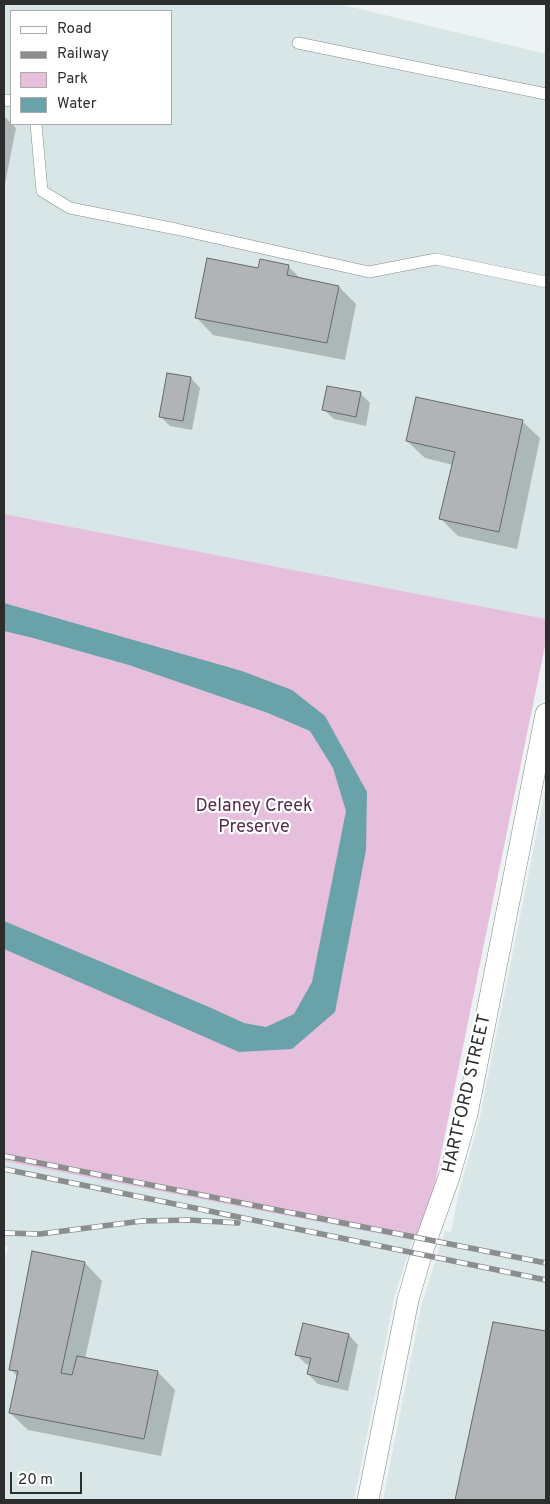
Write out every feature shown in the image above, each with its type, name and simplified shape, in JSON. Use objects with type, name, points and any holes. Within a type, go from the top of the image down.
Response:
[{"type":"street","name":"HARTFORD STREET","points":[[368,1500],[408,1300],[421,1255],[449,1177],[467,1114],[546,714]]},
{"type":"lane","points":[[298,44],[546,94]]},
{"type":"lane","points":[[36,125],[42,191],[70,208],[176,229],[369,272],[436,259],[546,282]]},
{"type":"shaded area","points":[[4,4],[339,4],[546,54],[546,640],[4,531]]},
{"type":"shaded area","points":[[546,787],[546,1500],[383,1500],[422,1303],[445,1231],[451,1232],[459,1192],[480,1117]]},
{"type":"shaded area","points":[[4,1151],[417,1226],[394,1298],[354,1500],[4,1500],[4,1265],[8,1246],[4,1244]]},
{"type":"green space","name":"Delaney Creek Preserve","points":[[4,514],[546,619],[546,641],[423,1242],[4,1161]]},
{"type":"water","points":[[4,603],[242,671],[292,690],[325,716],[367,792],[366,850],[335,1012],[292,1049],[239,1052],[4,949],[4,921],[244,1023],[266,1027],[294,1014],[312,982],[346,811],[333,768],[310,731],[268,713],[129,665],[4,631]]},
{"type":"building","points":[[207,258],[258,268],[260,259],[289,265],[287,275],[339,286],[327,343],[195,318]]},
{"type":"building","points":[[167,373],[191,377],[183,421],[159,417]]},
{"type":"building","points":[[327,386],[361,392],[356,417],[322,410]]},
{"type":"building","points":[[416,397],[523,420],[499,532],[439,519],[455,452],[406,441]]},
{"type":"building","points":[[32,1251],[85,1262],[61,1373],[72,1375],[77,1356],[158,1371],[144,1439],[9,1413],[18,1371],[9,1370]]},
{"type":"building","points":[[493,1322],[546,1331],[546,1500],[455,1500]]},
{"type":"building","points":[[303,1323],[349,1334],[338,1382],[307,1374],[311,1358],[295,1355]]},
{"type":"railway","points":[[4,1156],[546,1263]]},
{"type":"railway","points":[[4,1169],[546,1280]]},
{"type":"railway","points":[[4,1233],[40,1234],[142,1221],[189,1220],[238,1223]]}]
